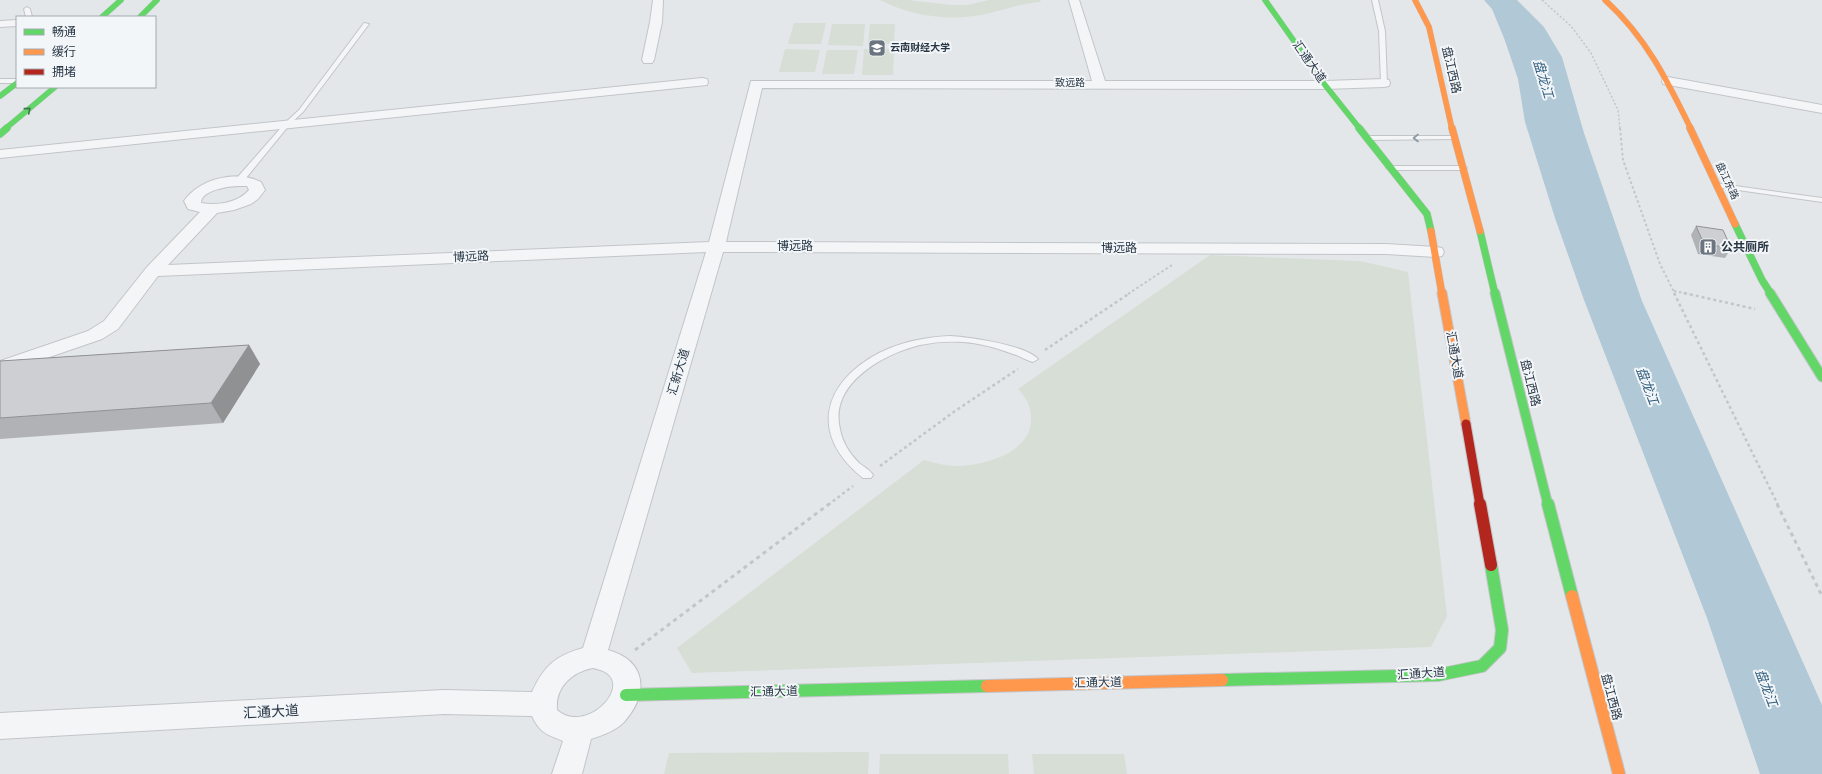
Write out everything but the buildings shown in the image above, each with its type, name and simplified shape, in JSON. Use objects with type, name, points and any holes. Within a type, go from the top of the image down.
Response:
[{"type":"street","points":[[103,16],[120,0]]},
{"type":"street","points":[[141,16],[157,0]]},
{"type":"street","points":[[648,60],[656,22],[658,0]]},
{"type":"street","points":[[1074,0],[1099,83]]},
{"type":"street","name":"汇通大道","points":[[626,695],[1438,675],[1482,666],[1500,648],[1502,630],[1436,252],[1427,214],[1325,85],[1265,0]]},
{"type":"street","name":"盘江西路","points":[[1415,0],[1429,26],[1455,138],[1479,227],[1516,381],[1619,774]]},
{"type":"street","name":"盘江东路","points":[[1605,0],[1616,9],[1648,46],[1668,81],[1762,280],[1822,377]]},
{"type":"street","points":[[0,24],[16,23]]},
{"type":"street","points":[[1668,81],[1822,110]]},
{"type":"street","points":[[0,154],[702,82]]},
{"type":"street","points":[[0,96],[16,83]]},
{"type":"street","name":"致远路","points":[[756,84],[1099,83],[1325,85],[1384,83]]},
{"type":"street","name":"汇新大道","points":[[605,661],[716,247],[756,84]]},
{"type":"street","points":[[0,134],[54,88]]},
{"type":"street","points":[[239,181],[250,182],[256,186],[257,190],[255,194],[236,204],[212,209],[194,206],[192,201],[195,196],[206,189],[229,182],[239,181]]},
{"type":"street","points":[[0,368],[95,336],[116,320],[153,271],[212,209]]},
{"type":"street","name":"博远路","points":[[153,271],[716,247],[1380,249],[1436,252]]},
{"type":"street","points":[[578,660],[605,661],[625,672],[628,683],[626,695],[620,708],[609,718],[595,726],[580,730],[565,729],[553,724],[545,716],[541,704],[544,691],[551,678],[563,668],[578,660]]},
{"type":"street","name":"汇通大道","points":[[0,726],[444,702],[541,704]]},
{"type":"street","points":[[567,774],[580,730]]},
{"type":"lane","points":[[1375,0],[1382,31],[1384,83]]},
{"type":"lane","points":[[26,10],[29,16]]},
{"type":"lane","points":[[239,181],[288,124],[302,111],[366,24]]},
{"type":"lane","points":[[0,81],[16,82]]},
{"type":"lane","points":[[1367,138],[1455,138]]},
{"type":"lane","points":[[1390,168],[1463,168]]},
{"type":"lane","points":[[1717,185],[1822,200]]},
{"type":"lane","points":[[867,475],[853,463],[843,450],[836,436],[833,422],[834,408],[839,394],[858,370],[871,360],[886,352],[916,343],[960,339],[999,345],[1033,359]]},
{"type":"path","points":[[1542,0],[1571,26],[1591,53],[1618,110],[1624,160],[1660,264],[1822,596]]},
{"type":"path","points":[[605,661],[955,411],[1171,267],[1181,248]]},
{"type":"path","points":[[1673,291],[1784,316]]},
{"type":"shaded area","points":[[880,0],[908,0],[951,5],[968,5],[989,0],[1040,0],[1041,2],[1021,5],[976,16],[948,17],[920,14],[893,6]]},
{"type":"shaded area","points":[[794,23],[826,23],[821,44],[788,44]]},
{"type":"shaded area","points":[[832,24],[865,24],[863,46],[828,45]]},
{"type":"shaded area","points":[[870,24],[895,24],[894,44],[868,44]]},
{"type":"shaded area","points":[[785,49],[820,50],[815,72],[779,72]]},
{"type":"shaded area","points":[[864,49],[894,49],[893,75],[862,75]]},
{"type":"shaded area","points":[[827,50],[858,50],[854,74],[822,74]]},
{"type":"shaded area","points":[[1210,255],[1360,261],[1408,272],[1447,616],[1431,647],[692,673],[677,648],[924,460],[957,466],[968,465],[1003,456],[1013,450],[1022,442],[1028,433],[1031,422],[1031,413],[1028,404],[1018,389]]},
{"type":"shaded area","points":[[869,752],[868,774],[664,774],[669,753]]},
{"type":"shaded area","points":[[880,754],[1008,754],[1009,774],[879,774]]},
{"type":"shaded area","points":[[1032,754],[1124,754],[1127,774],[1034,774]]},
{"type":"water","name":"盘龙江","points":[[1484,0],[1517,0],[1544,27],[1562,57],[1584,133],[1642,301],[1822,705],[1822,774],[1760,774],[1707,618],[1584,300],[1555,218],[1525,122],[1518,79],[1492,9]]},
{"type":"traffic: fast","points":[[103,16],[121,0]]},
{"type":"traffic: fast","points":[[141,16],[157,0]]},
{"type":"traffic: fast","points":[[1265,0],[1325,85],[1427,214],[1431,231]]},
{"type":"traffic: fast","points":[[0,96],[16,84]]},
{"type":"traffic: fast","points":[[0,134],[54,88]]},
{"type":"traffic: fast","points":[[1735,224],[1762,280],[1822,377]]},
{"type":"traffic: fast","points":[[1480,231],[1516,381],[1572,596]]},
{"type":"traffic: fast","points":[[1222,680],[1438,675],[1482,666],[1500,648],[1502,630],[1491,565]]},
{"type":"traffic: fast","points":[[626,695],[987,686]]},
{"type":"traffic: slow","points":[[1415,0],[1429,27],[1446,106],[1480,231]]},
{"type":"traffic: slow","points":[[1605,0],[1633,28],[1655,59],[1673,93],[1735,224]]},
{"type":"traffic: slow","points":[[1431,231],[1466,424]]},
{"type":"traffic: slow","points":[[1572,596],[1619,774]]},
{"type":"traffic: slow","points":[[987,686],[1222,680]]},
{"type":"traffic: jam","points":[[1466,424],[1491,565]]},
{"type":"place","name":"云南财经大学","points":[[877,48]]},
{"type":"place","name":"公共厕所","points":[[1708,247]]}]
